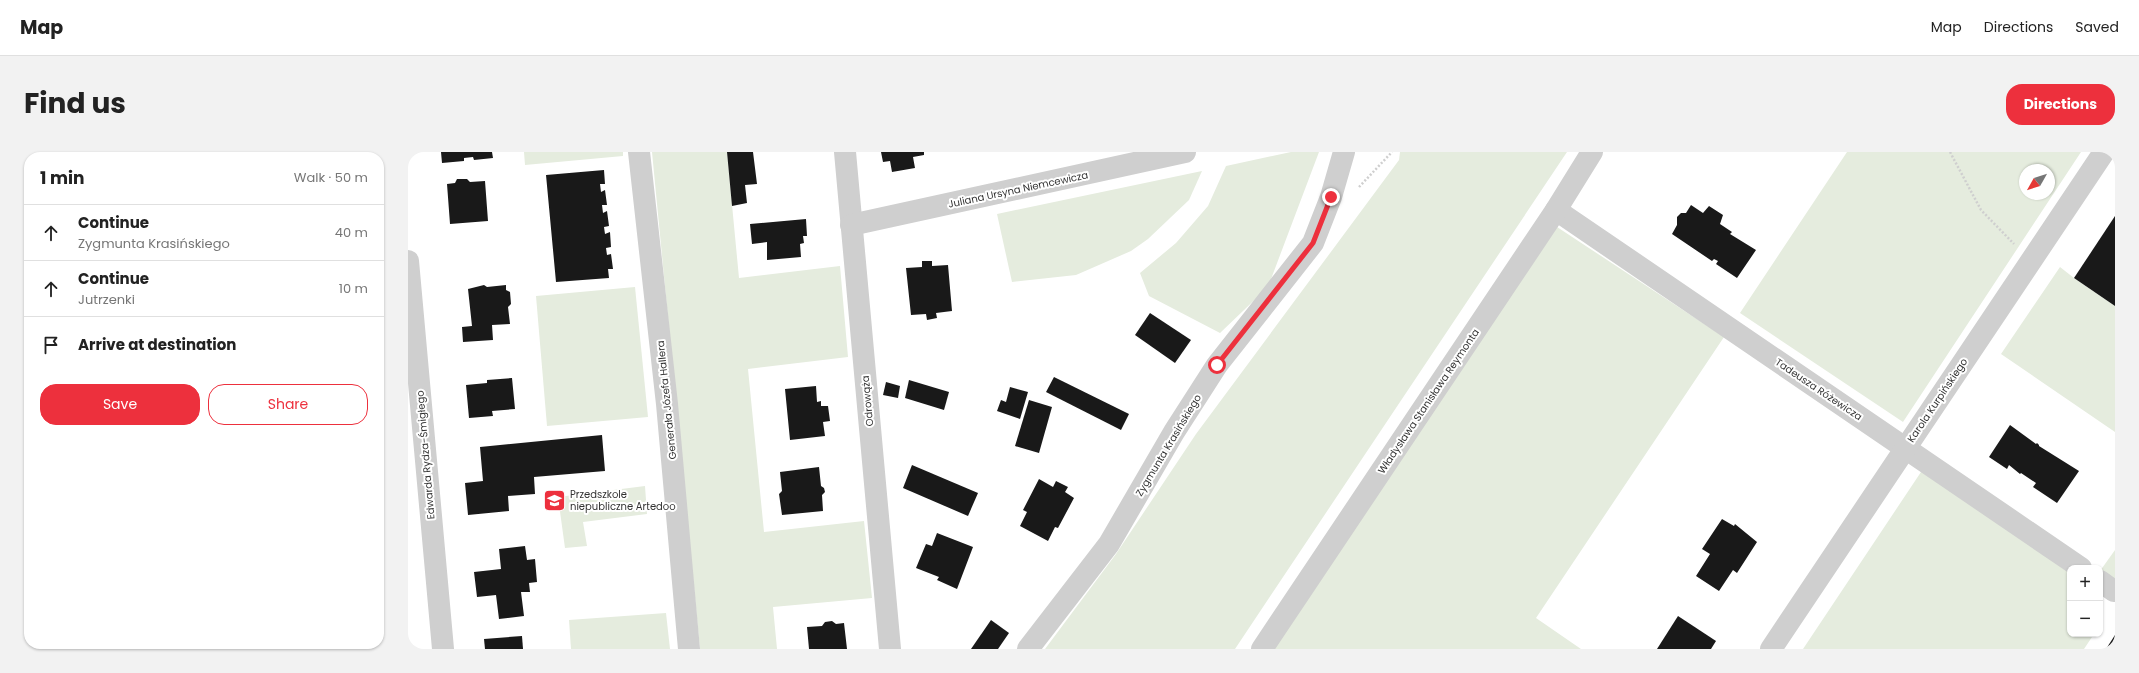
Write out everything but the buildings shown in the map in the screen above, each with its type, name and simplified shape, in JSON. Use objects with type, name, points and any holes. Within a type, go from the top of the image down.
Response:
[{"type":"street","name":"Generała Józefa Hallera","points":[[639,152],[668,404],[689,649]]},
{"type":"street","name":"Odrowąża","points":[[845,152],[890,649]]},
{"type":"street","name":"Juliana Ursyna Niemcewicza","points":[[851,225],[1185,152]]},
{"type":"street","name":"Zygmunta Krasińskiego","points":[[1028,649],[1109,544],[1174,432],[1217,365],[1313,243],[1331,197],[1344,152]]},
{"type":"street","name":"Władysława Stanisława Reymonta","points":[[1262,649],[1556,210],[1592,152]]},
{"type":"street","name":"Karola Kurpińskiego","points":[[1771,649],[2104,152]]},
{"type":"street","name":"Tadeusza Różewicza","points":[[1556,210],[2077,565]]},
{"type":"street","name":"Edwarda Rydza-Śmigłego","points":[[408,261],[443,649]]},
{"type":"path","points":[[1950,152],[1980,210],[2032,261]]},
{"type":"shaded area","points":[[524,152],[623,152],[623,156],[525,165]]},
{"type":"shaded area","points":[[652,152],[727,152],[739,278],[840,266],[848,357],[748,369],[764,532],[864,521],[872,598],[773,607],[777,649],[700,649]]},
{"type":"shaded area","points":[[1291,152],[1319,152],[1268,287],[1220,333],[1149,296],[1140,273],[1176,243],[1208,206],[1226,166]]},
{"type":"shaded area","points":[[1400,152],[1567,152],[1235,649],[1045,649],[1116,554],[1196,434],[1399,160]]},
{"type":"shaded area","points":[[1847,152],[2081,152],[2055,191],[2055,164],[2019,164],[2019,200],[2049,200],[1903,422],[1740,313]]},
{"type":"shaded area","points":[[1202,171],[1189,200],[1148,239],[1131,251],[1076,275],[1012,282],[997,214]]},
{"type":"shaded area","points":[[1554,225],[1724,337],[1536,618],[1581,649],[1273,649]]},
{"type":"shaded area","points":[[2060,267],[2115,306],[2115,432],[2001,354]]},
{"type":"shaded area","points":[[635,287],[648,417],[547,426],[536,296]]},
{"type":"shaded area","points":[[1923,469],[2067,566],[2067,637],[2092,637],[2084,649],[1803,649]]},
{"type":"shaded area","points":[[645,486],[647,514],[583,522],[587,546],[565,548],[558,497]]},
{"type":"shaded area","points":[[2115,550],[2115,581],[2103,573],[2103,567]]},
{"type":"shaded area","points":[[666,613],[670,649],[571,649],[569,620]]},
{"type":"place","name":"Przedszkole niepubliczne Artedoo","points":[[554,500]]},
{"type":"route","points":[[1217,365],[1313,243],[1331,197]]}]
